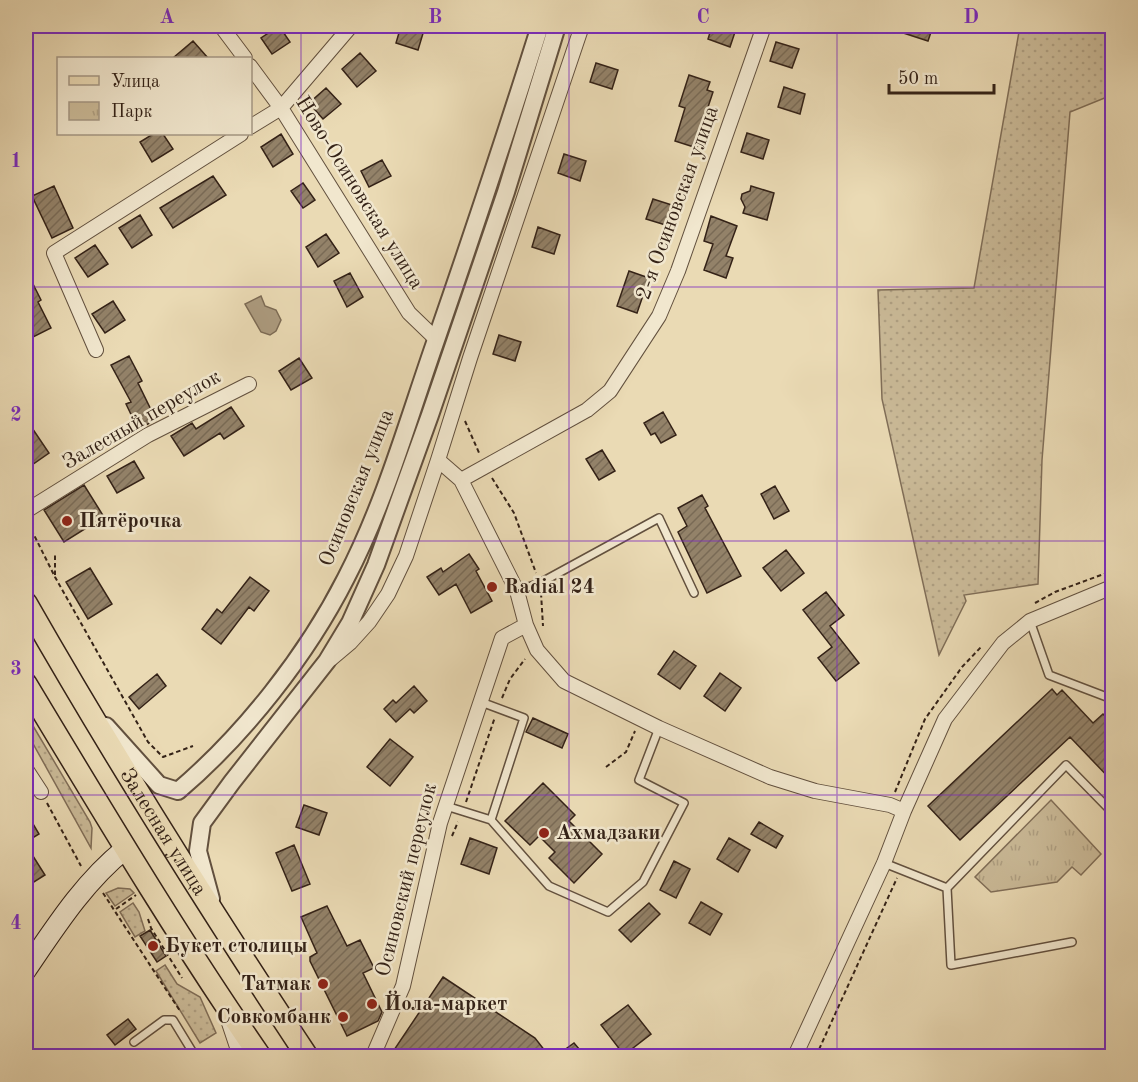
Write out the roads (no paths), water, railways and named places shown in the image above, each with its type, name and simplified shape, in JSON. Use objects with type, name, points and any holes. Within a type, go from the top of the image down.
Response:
[{"type":"main road","name":"Залесная улица","points":[[26,603],[80,698],[217,920],[307,1056]]},
{"type":"main road","name":"Залесная улица","points":[[26,684],[125,849],[260,1056]]},
{"type":"main road","points":[[26,970],[81,892],[107,864],[125,849]]},
{"type":"street","points":[[221,26],[244,57]]},
{"type":"street","points":[[252,126],[281,108],[351,26]]},
{"type":"street","name":"Осиновская улица","points":[[80,698],[159,785],[178,791],[211,762],[304,650],[347,577],[370,527],[488,191],[540,26]]},
{"type":"street","name":"Осиновская улица","points":[[217,920],[198,851],[202,823],[327,661],[350,623],[384,543],[506,192],[557,26]]},
{"type":"street","points":[[327,661],[351,643],[369,622],[388,594],[406,556],[582,26]]},
{"type":"street","name":"2-я Осиновская улица","points":[[461,480],[587,410],[610,391],[659,316],[678,271],[764,26]]},
{"type":"street","points":[[549,48],[570,63]]},
{"type":"street","name":"Ново-Осиновская улица","points":[[252,69],[281,108],[409,313],[436,339]]},
{"type":"street","points":[[96,350],[54,253],[239,135]]},
{"type":"street","name":"Залесный переулок","points":[[26,511],[148,435],[249,384]]},
{"type":"street","points":[[438,460],[461,480],[517,591],[526,625],[537,650],[564,681],[659,728],[770,777],[815,791],[890,806],[904,811]]},
{"type":"street","points":[[795,1056],[884,863],[945,718],[1003,643],[1030,621],[1113,587]]},
{"type":"street","name":"Осиновский переулок","points":[[373,1056],[403,986],[440,824],[502,638],[526,625]]},
{"type":"street","points":[[26,769],[41,792]]},
{"type":"street","name":"Залесная улица","points":[[222,1000],[240,1056]]},
{"type":"lane","points":[[517,591],[540,583],[659,518],[694,593]]},
{"type":"lane","points":[[1030,621],[1049,675],[1113,699]]},
{"type":"lane","points":[[481,702],[524,718],[491,820]]},
{"type":"lane","points":[[446,806],[491,820],[549,886],[608,912],[643,882],[684,803],[639,780],[659,728]]},
{"type":"lane","points":[[1072,942],[951,965],[946,888],[1066,765],[1113,812]]},
{"type":"lane","points":[[884,863],[946,888]]},
{"type":"lane","points":[[134,1042],[164,1020],[173,1020],[195,1056]]},
{"type":"place","name":"Пятёрочка","points":[[67,521]]},
{"type":"place","name":"Radial 24","points":[[492,587]]},
{"type":"place","name":"Ахмадзаки","points":[[544,833]]},
{"type":"place","name":"Букет столицы","points":[[153,946]]},
{"type":"place","name":"Татмак","points":[[323,984]]},
{"type":"place","name":"Йола-маркет","points":[[372,1004]]},
{"type":"place","name":"Совкомбанк","points":[[343,1017]]}]
